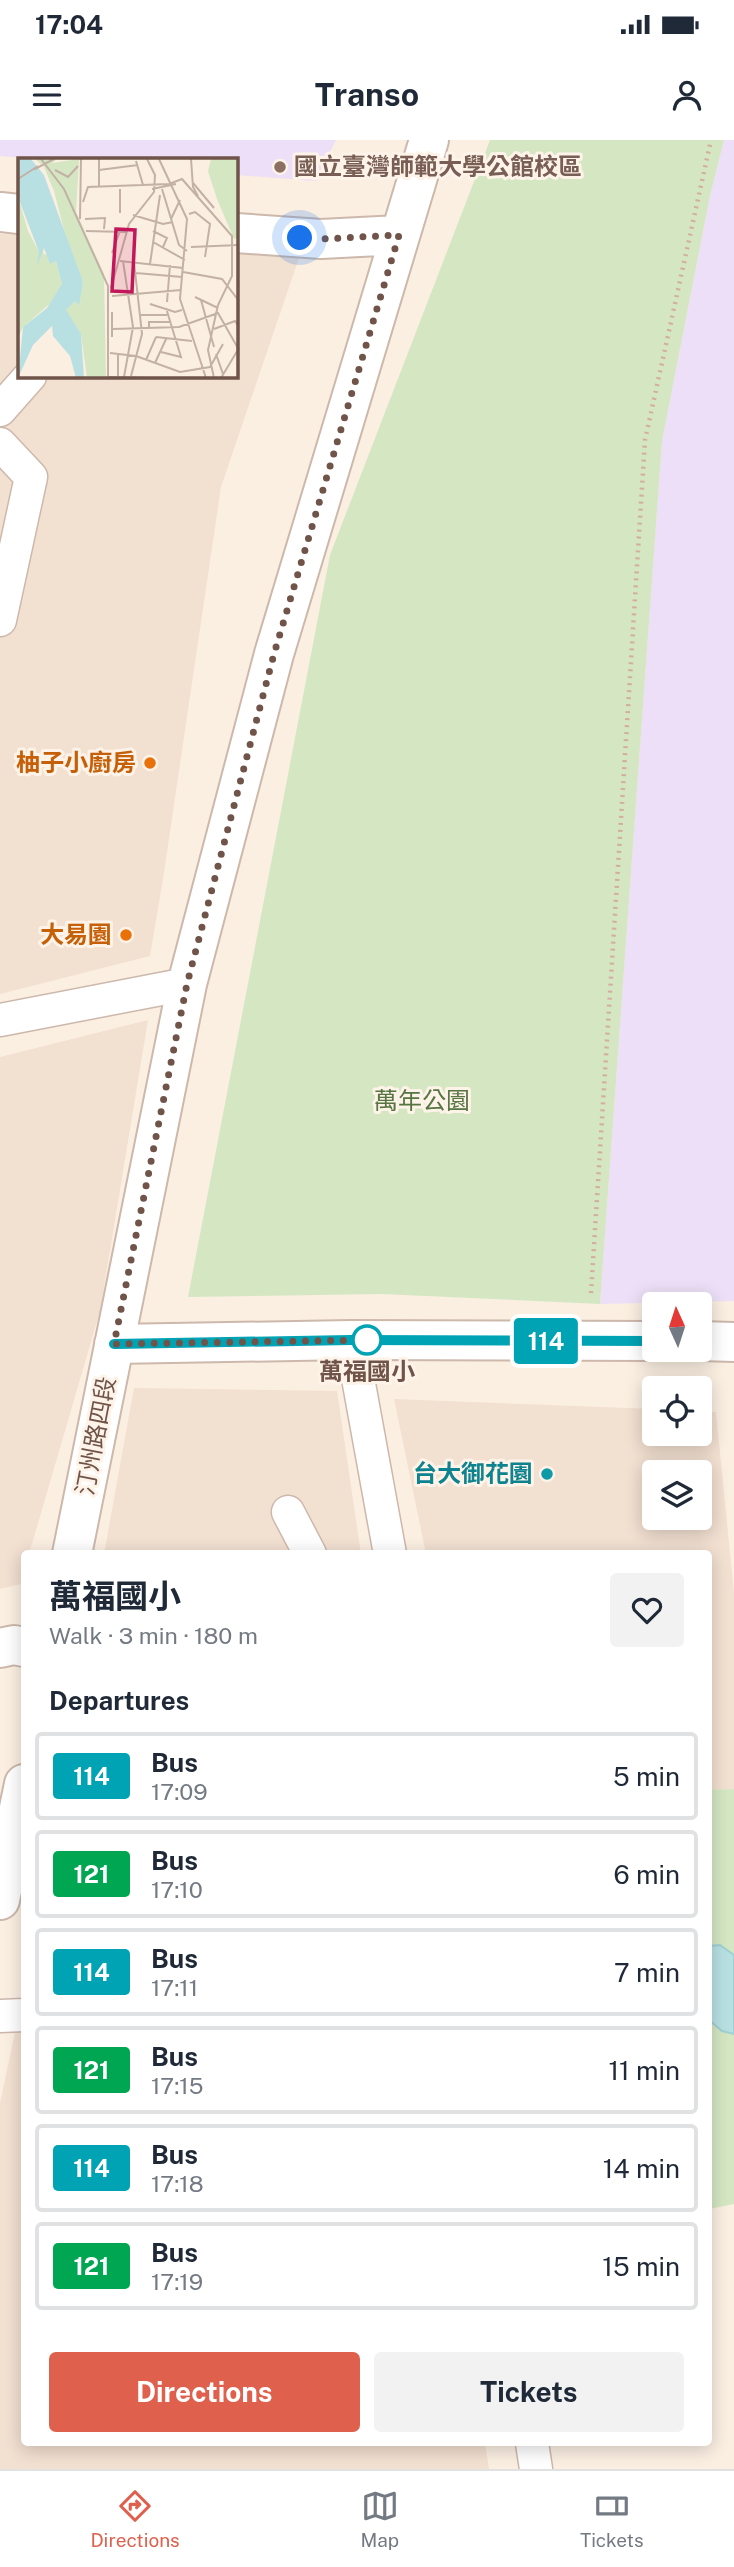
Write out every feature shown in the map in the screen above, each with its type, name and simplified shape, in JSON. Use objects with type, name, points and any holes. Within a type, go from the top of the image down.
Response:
[{"type":"street","name":"汀州路四段","points":[[73,1550],[187,984],[274,654],[429,140]]},
{"type":"street","points":[[0,212],[18,214]]},
{"type":"street","points":[[238,233],[321,239],[399,235]]},
{"type":"street","points":[[114,1344],[351,1340],[642,1341]]},
{"type":"street","points":[[712,1341],[734,1342]]},
{"type":"street","points":[[0,1648],[21,1646]]},
{"type":"street","points":[[0,1900],[21,1798]]},
{"type":"lane","points":[[0,410],[28,378]]},
{"type":"lane","points":[[0,444],[31,477],[0,620]]},
{"type":"lane","points":[[0,1020],[187,984]]},
{"type":"lane","points":[[351,1340],[389,1550]]},
{"type":"lane","points":[[288,1512],[308,1550]]},
{"type":"lane","points":[[0,2015],[21,2015]]},
{"type":"lane","points":[[532,2446],[536,2469]]},
{"type":"path","points":[[591,1303],[645,439],[711,140]]},
{"type":"shaded area","name":"國立臺灣師範大學公館校區","points":[[0,140],[336,140],[316,181],[238,175],[238,158],[0,156]]},
{"type":"shaded area","points":[[724,140],[734,140],[734,1301],[712,1301],[712,1292],[642,1292],[642,1303],[600,1304],[662,441],[710,196]]},
{"type":"shaded area","points":[[0,234],[18,235],[18,378],[238,378],[238,250],[300,255],[221,487],[150,956],[0,994]]},
{"type":"shaded area","points":[[148,1020],[100,1311],[30,1550],[21,1550],[21,1584],[0,1589],[0,1057]]},
{"type":"shaded area","points":[[134,1388],[337,1391],[360,1550],[105,1550]]},
{"type":"shaded area","name":"台大御花園","points":[[394,1399],[642,1409],[642,1446],[712,1446],[712,1412],[716,1412],[734,1593],[734,1789],[712,1790],[712,1550],[425,1550]]},
{"type":"shaded area","points":[[21,2031],[21,2446],[485,2446],[489,2469],[0,2469],[0,2103],[15,2032]]},
{"type":"green space","name":"萬年公園","points":[[490,140],[724,140],[710,196],[662,441],[600,1304],[382,1294],[188,1297],[330,555]]},
{"type":"green space","points":[[734,1789],[734,2204],[712,2208],[712,1790]]},
{"type":"water","points":[[720,1945],[734,1955],[734,2034],[722,2031],[712,2023],[712,1946]]},
{"type":"bus line","name":"114","points":[[114,1344],[351,1340],[642,1341]]},
{"type":"place","name":"國立臺灣師範大學公館校區","points":[[280,167]]},
{"type":"place","name":"柚子小廚房","points":[[150,763]]},
{"type":"place","name":"大易園","points":[[126,935]]},
{"type":"place","name":"萬福國小","points":[[367,1340]]},
{"type":"place","name":"台大御花園","points":[[547,1474]]},
{"type":"route","points":[[300,238],[399,235],[274,654],[187,984],[114,1344],[370,1340],[367,1340]]}]
